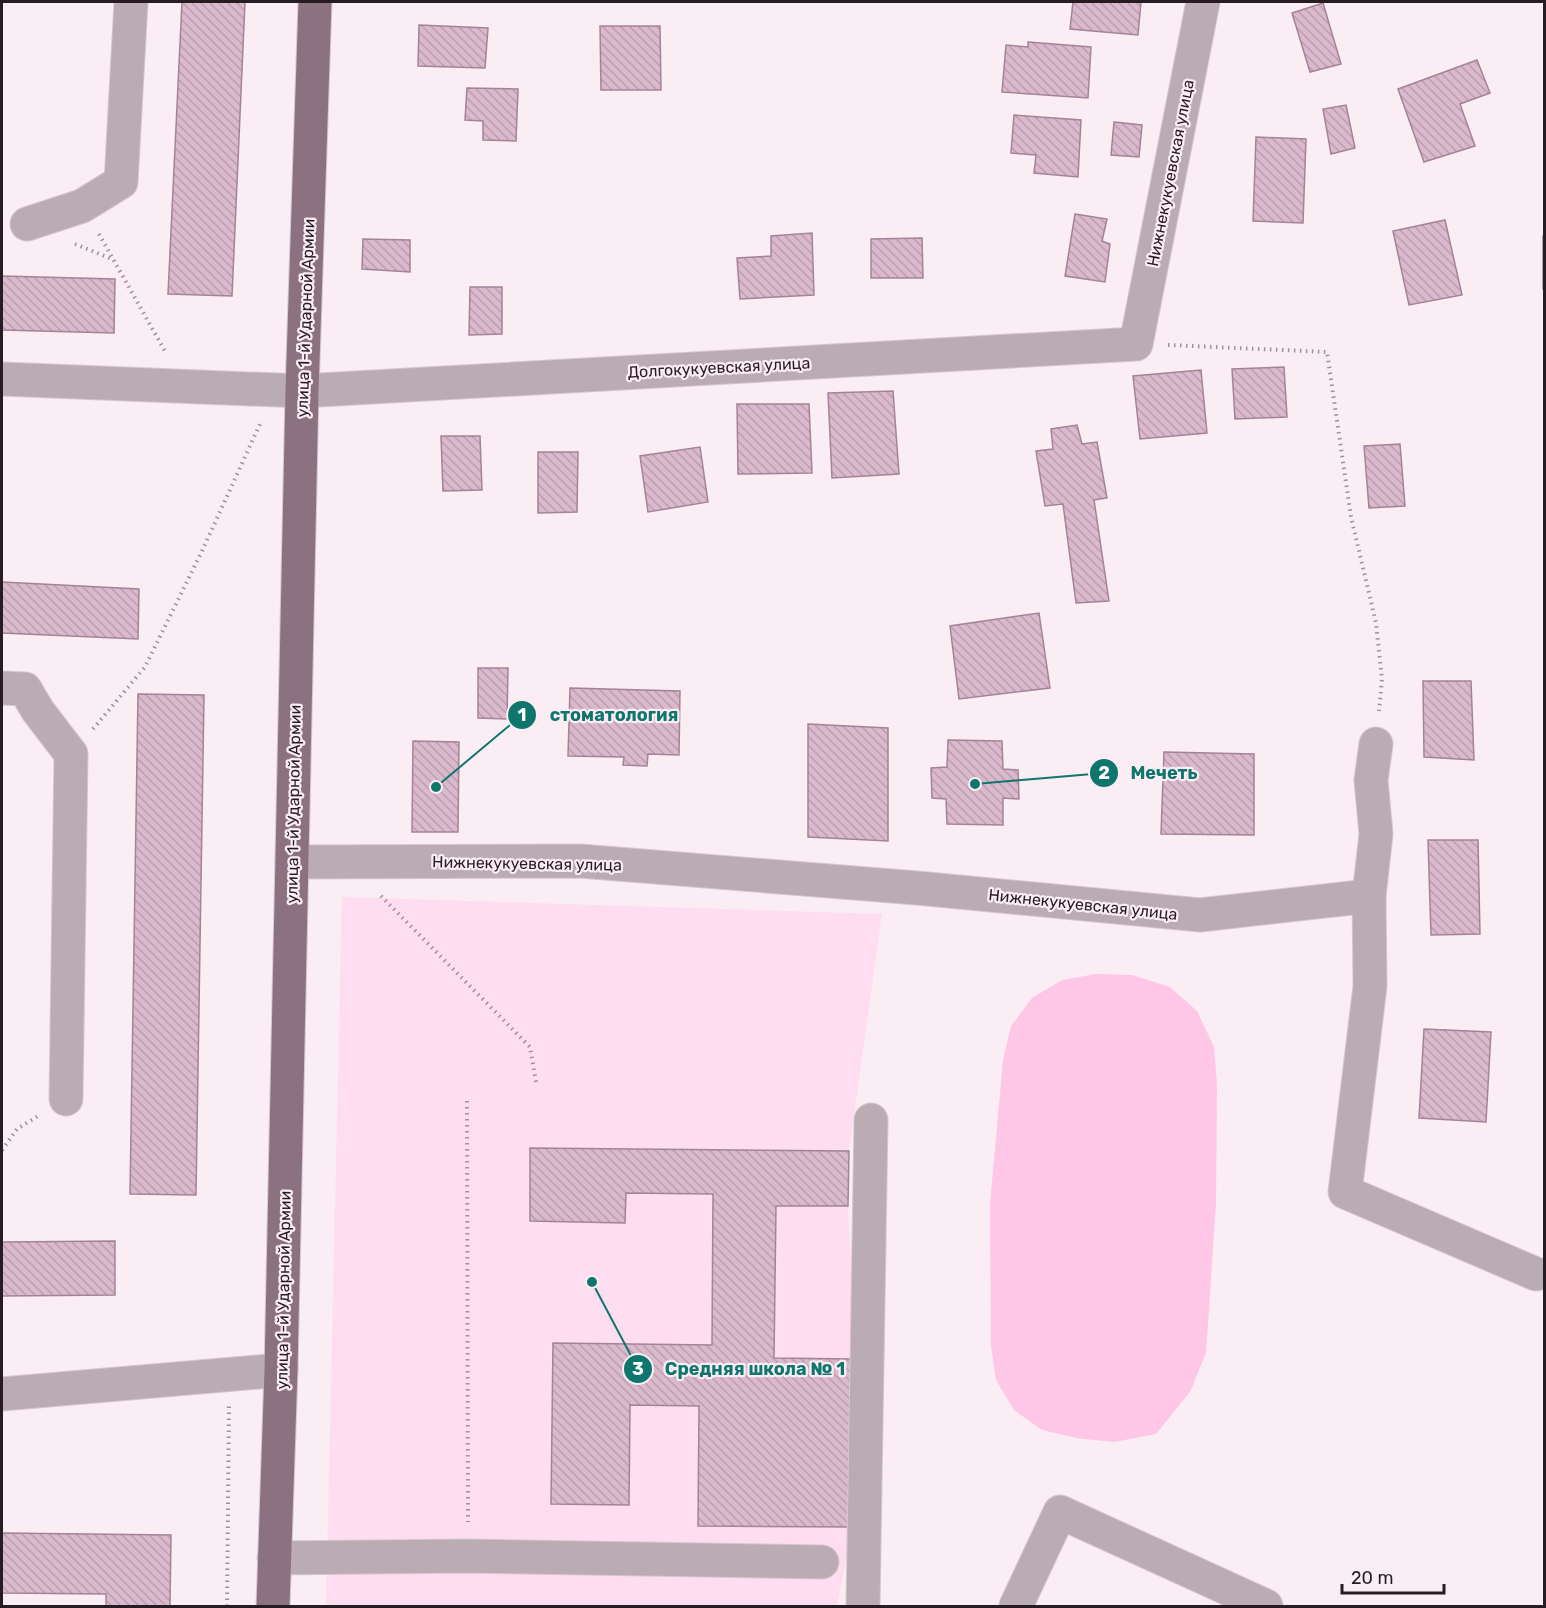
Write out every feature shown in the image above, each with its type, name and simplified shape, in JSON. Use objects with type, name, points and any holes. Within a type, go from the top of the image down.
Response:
[{"type":"main road","name":"улица 1-й Ударной Армии","points":[[273,1606],[293,862],[295,671],[289,390],[315,2]]},
{"type":"street","points":[[27,224],[82,206],[121,182],[131,2]]},
{"type":"street","name":"Нижнекукуевская улица","points":[[1136,344],[1203,2]]},
{"type":"street","name":"Долгокукуевская улица","points":[[2,379],[289,390],[1136,344]]},
{"type":"street","points":[[2,688],[25,689],[38,711],[71,754],[66,1099]]},
{"type":"street","points":[[1376,744],[1371,780],[1376,834],[1369,896],[1370,986],[1345,1192],[1536,1274]]},
{"type":"street","name":"Нижнекукуевская улица","points":[[293,862],[580,861],[906,887],[1200,915],[1369,896]]},
{"type":"street","points":[[863,1606],[872,1120]]},
{"type":"street","points":[[2,1394],[281,1370]]},
{"type":"street","points":[[1016,1606],[1060,1512],[1266,1606]]},
{"type":"street","points":[[274,1558],[468,1556],[822,1562]]},
{"type":"path","points":[[82,206],[186,387]]},
{"type":"path","points":[[1136,344],[1327,351],[1351,517],[1376,623],[1382,679],[1376,744]]},
{"type":"path","points":[[71,754],[145,667],[202,551],[289,390]]},
{"type":"path","points":[[346,862],[530,1047],[536,1082]]},
{"type":"path","points":[[2,1150],[17,1129],[66,1099]]},
{"type":"path","points":[[466,1101],[468,1556]]},
{"type":"path","points":[[225,1376],[229,1404],[227,1606]]},
{"type":"shaded area","points":[[342,897],[882,914],[849,1151],[848,1206],[855,1359],[853,1527],[837,1606],[326,1606]]},
{"type":"shaded area","points":[[1096,974],[1132,975],[1170,987],[1197,1011],[1214,1047],[1217,1084],[1216,1203],[1206,1353],[1190,1392],[1156,1434],[1114,1442],[1076,1438],[1042,1430],[1014,1410],[996,1380],[991,1346],[990,1204],[1003,1060],[1011,1026],[1032,998],[1062,980]]},
{"type":"building","points":[[182,2],[245,2],[232,296],[168,294]]},
{"type":"building","points":[[1073,2],[1141,2],[1138,35],[1070,29]]},
{"type":"building","points":[[1323,3],[1341,64],[1310,72],[1292,13]]},
{"type":"building","points":[[419,25],[488,28],[485,68],[418,66]]},
{"type":"building","points":[[600,26],[660,26],[661,90],[601,90]]},
{"type":"building","points":[[1028,42],[1091,47],[1088,98],[1002,92],[1006,45],[1028,47]]},
{"type":"building","points":[[1477,60],[1490,93],[1460,104],[1475,146],[1424,162],[1398,89]]},
{"type":"building","points":[[467,88],[518,89],[516,141],[483,140],[483,121],[465,120]]},
{"type":"building","points":[[1346,105],[1355,148],[1331,154],[1323,109]]},
{"type":"building","points":[[1014,115],[1081,120],[1078,177],[1034,173],[1036,155],[1011,153]]},
{"type":"building","points":[[1114,122],[1142,125],[1139,157],[1111,155]]},
{"type":"building","points":[[1256,137],[1306,139],[1303,223],[1253,221]]},
{"type":"building","points":[[1075,214],[1107,219],[1102,241],[1110,244],[1105,282],[1065,276]]},
{"type":"building","points":[[1445,220],[1462,295],[1409,305],[1393,231]]},
{"type":"building","points":[[812,233],[814,295],[740,299],[737,258],[771,256],[771,236]]},
{"type":"building","points":[[1544,236],[1544,289],[1543,289]]},
{"type":"building","points":[[922,238],[923,278],[871,278],[871,239]]},
{"type":"building","points":[[363,239],[410,240],[410,272],[362,269]]},
{"type":"building","points":[[2,276],[115,279],[114,333],[2,330]]},
{"type":"building","points":[[470,287],[502,287],[502,334],[469,335]]},
{"type":"building","points":[[1284,367],[1287,417],[1235,419],[1232,369]]},
{"type":"building","points":[[1201,370],[1207,433],[1140,439],[1133,376]]},
{"type":"building","points":[[893,391],[899,474],[832,478],[828,393]]},
{"type":"building","points":[[737,404],[809,404],[812,473],[738,474]]},
{"type":"building","points":[[1077,425],[1082,444],[1097,442],[1107,498],[1094,500],[1109,601],[1076,603],[1063,504],[1045,506],[1036,451],[1053,449],[1051,429]]},
{"type":"building","points":[[441,436],[480,436],[482,490],[443,491]]},
{"type":"building","points":[[1400,444],[1405,506],[1369,508],[1364,446]]},
{"type":"building","points":[[700,447],[708,502],[648,512],[640,456]]},
{"type":"building","points":[[538,452],[578,452],[577,512],[538,513]]},
{"type":"building","points":[[2,582],[139,589],[138,639],[2,633]]},
{"type":"building","points":[[1039,613],[1050,688],[959,699],[950,626]]},
{"type":"building","points":[[478,668],[508,668],[507,719],[478,718]]},
{"type":"building","points":[[1423,681],[1471,681],[1474,760],[1424,757]]},
{"type":"building","points":[[570,688],[680,691],[679,755],[648,754],[647,766],[623,765],[624,757],[568,756]]},
{"type":"building","points":[[138,694],[204,695],[196,1195],[130,1194]]},
{"type":"building","points":[[808,724],[888,728],[888,841],[808,837]]},
{"type":"building","points":[[948,740],[1002,741],[1003,769],[1018,770],[1019,799],[1003,798],[1003,825],[947,824],[946,799],[932,798],[931,768],[947,767]]},
{"type":"building","points":[[413,741],[459,742],[458,832],[412,832]]},
{"type":"building","points":[[1164,752],[1254,754],[1254,835],[1161,834]]},
{"type":"building","points":[[1428,840],[1478,840],[1480,934],[1431,935]]},
{"type":"building","points":[[1424,1029],[1491,1032],[1486,1122],[1419,1118]]},
{"type":"building","points":[[530,1148],[849,1151],[848,1206],[776,1206],[774,1358],[855,1359],[853,1527],[698,1526],[699,1406],[630,1405],[629,1505],[551,1504],[553,1343],[712,1345],[713,1194],[626,1193],[625,1223],[530,1221]]},
{"type":"building","points":[[115,1241],[115,1295],[2,1296],[2,1242]]},
{"type":"building","points":[[2,1533],[171,1535],[170,1606],[106,1606],[106,1594],[2,1593]]},
{"type":"place","name":"Мечеть","points":[[975,784]]},
{"type":"place","name":"стоматология","points":[[436,787]]},
{"type":"place","name":"Средняя школа № 1","points":[[592,1282]]}]
